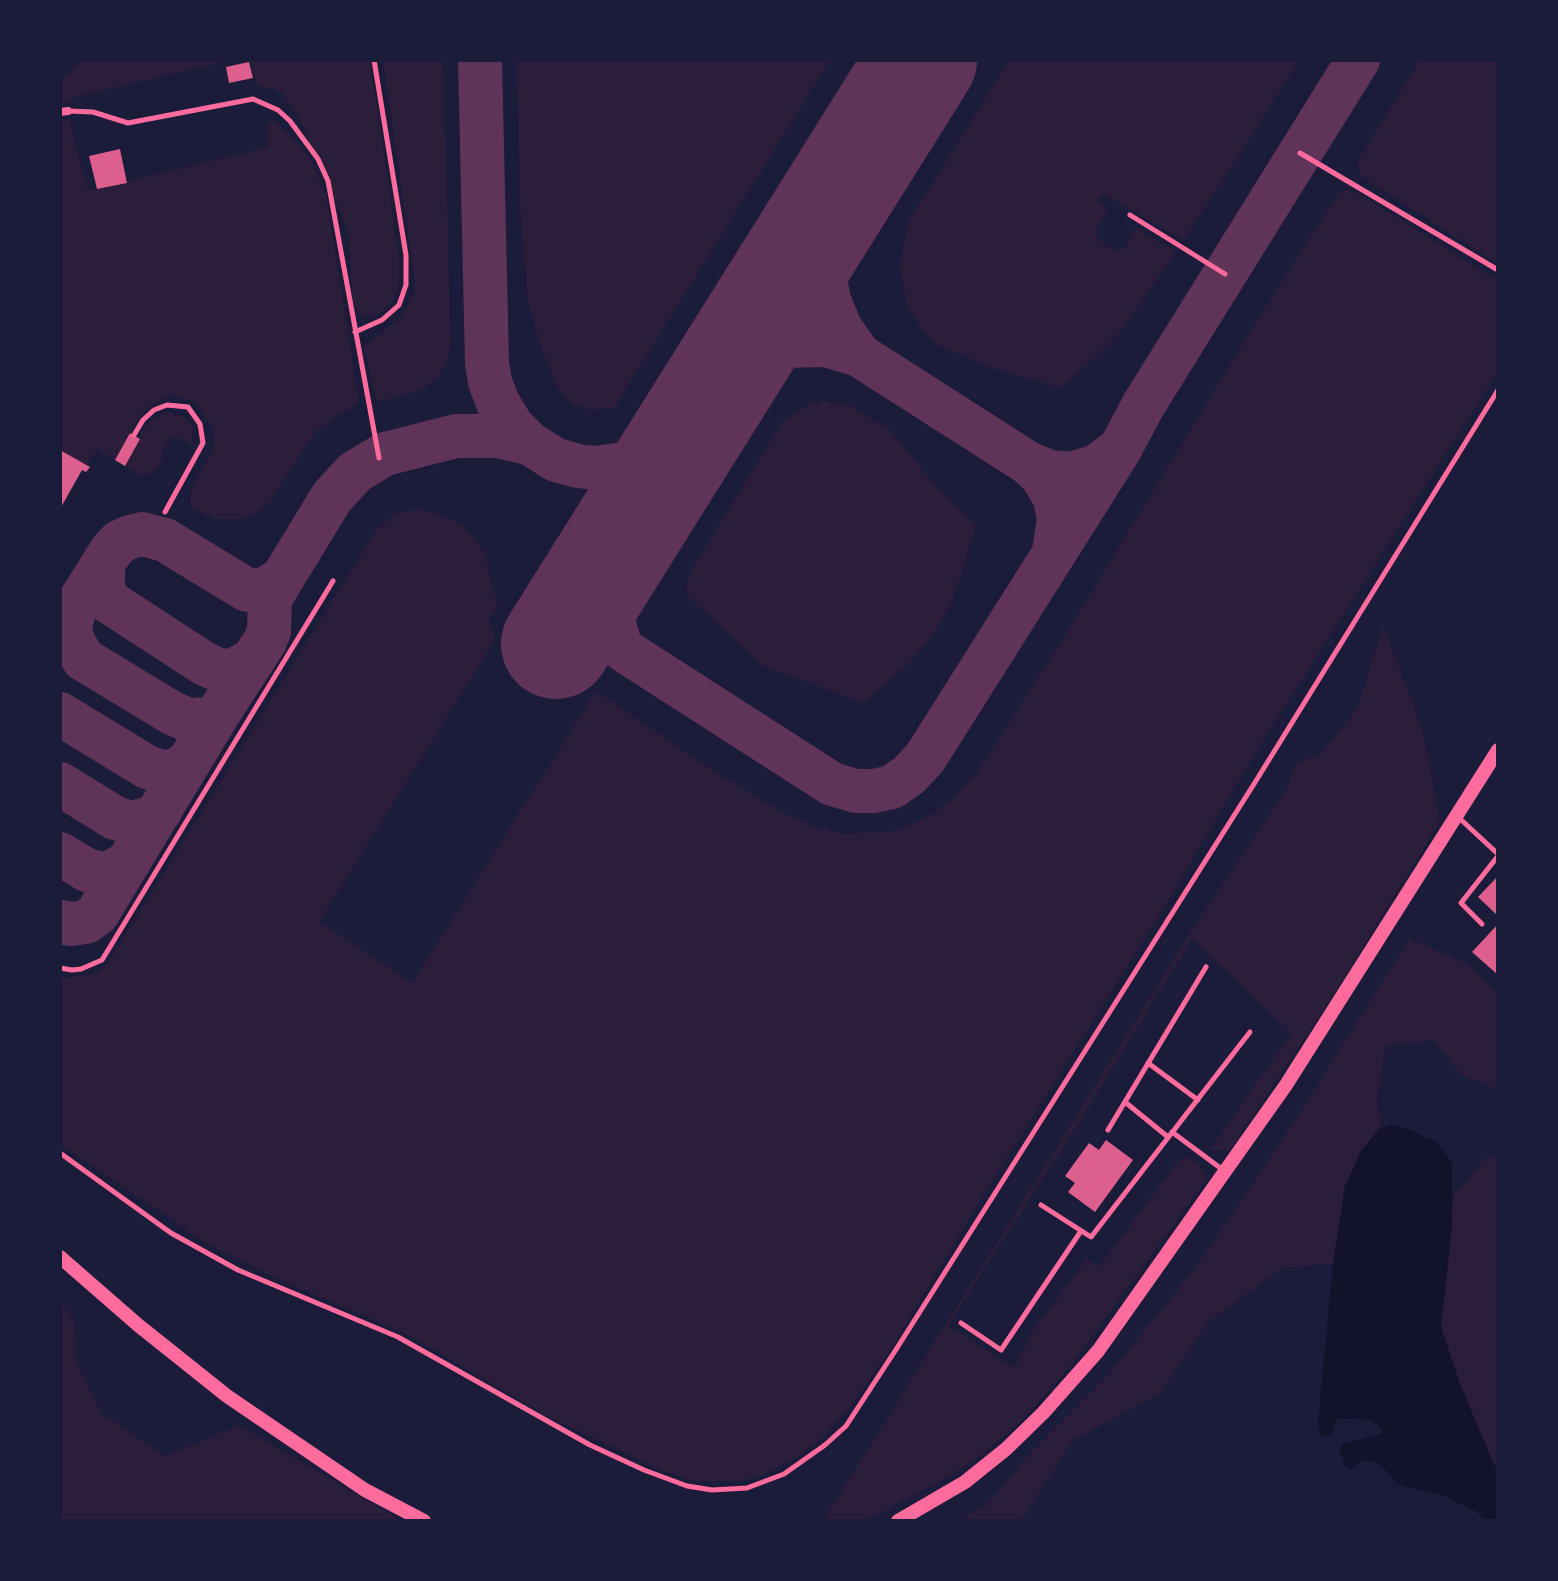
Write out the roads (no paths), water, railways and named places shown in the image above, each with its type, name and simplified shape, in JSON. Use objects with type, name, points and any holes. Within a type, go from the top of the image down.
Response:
[{"type":"main road","points":[[898,1521],[965,1482],[1006,1449],[1098,1351],[1331,1018],[1498,750]]},
{"type":"main road","points":[[60,1257],[227,1396],[365,1490],[424,1521]]},
{"type":"lane","points":[[355,332],[382,320],[399,305],[406,285],[406,255],[374,60]]},
{"type":"lane","points":[[64,111],[93,112],[128,123],[253,99],[278,110],[304,138],[328,181],[379,458]]},
{"type":"lane","points":[[1300,153],[1498,270]]},
{"type":"lane","points":[[1130,215],[1225,274]]},
{"type":"lane","points":[[60,1153],[171,1233],[238,1270],[398,1337],[590,1445],[644,1470],[687,1486],[712,1490],[747,1488],[784,1474],[846,1426],[889,1361],[1254,784],[1498,390]]},
{"type":"lane","points":[[134,435],[143,420],[154,410],[167,405],[188,407],[200,424],[203,443],[165,512]]},
{"type":"lane","points":[[60,968],[81,969],[102,960],[333,581]]},
{"type":"lane","points":[[1457,815],[1498,855],[1461,903],[1482,924]]},
{"type":"lane","points":[[1108,1130],[1206,967]]},
{"type":"lane","points":[[1041,1205],[1091,1237],[1250,1032]]},
{"type":"lane","points":[[1148,1063],[1198,1100]]},
{"type":"lane","points":[[1125,1102],[1225,1172]]},
{"type":"lane","points":[[961,1323],[1001,1350],[1081,1231]]}]
